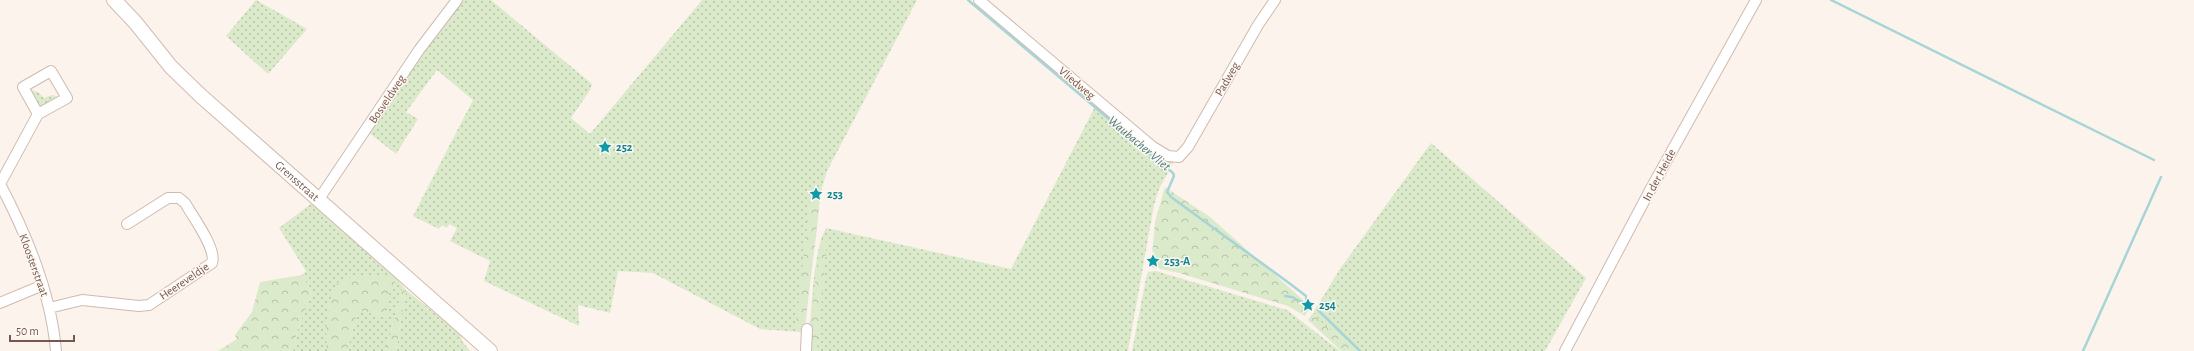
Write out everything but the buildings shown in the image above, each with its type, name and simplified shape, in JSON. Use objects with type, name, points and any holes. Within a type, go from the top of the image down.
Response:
[{"type":"main road","name":"Grensstraat","points":[[114,0],[176,72],[490,351]]},
{"type":"street","name":"Bosveldweg","points":[[319,199],[419,50],[457,0]]},
{"type":"street","name":"Vliedweg","points":[[978,0],[1153,148],[1168,156],[1179,157]]},
{"type":"street","name":"Padweg","points":[[1179,157],[1188,147],[1258,25],[1275,0]]},
{"type":"street","name":"In der Heide","points":[[1565,351],[1660,172],[1756,0]]},
{"type":"street","points":[[0,184],[38,114],[67,98],[52,71],[24,87],[38,114]]},
{"type":"street","name":"Kloosterstraat","points":[[0,184],[34,260],[43,285],[49,308],[56,351]]},
{"type":"street","name":"Heereveldje","points":[[49,308],[82,300],[139,306],[149,305],[212,263],[213,259],[211,249],[185,203],[179,198],[168,198],[127,224]]},
{"type":"street","points":[[0,303],[43,285]]},
{"type":"street","points":[[806,351],[807,329]]},
{"type":"green space","points":[[256,0],[307,29],[268,74],[226,36]]},
{"type":"green space","points":[[460,0],[491,0],[592,84],[590,90],[571,118],[590,134],[702,0],[917,0],[827,171],[820,195],[816,237],[802,332],[760,329],[653,273],[618,271],[610,313],[578,305],[579,326],[484,281],[490,261],[450,241],[457,228],[449,224],[447,228],[442,225],[439,229],[413,216],[473,100],[437,70],[406,112],[418,119],[396,154],[367,131]]},
{"type":"green space","points":[[31,90],[38,92],[44,98],[52,95],[58,97],[40,107]]},
{"type":"green space","points":[[1097,103],[1175,160],[1159,189],[1154,205],[1128,351],[809,351],[815,270],[821,239],[826,228],[1011,269]]},
{"type":"green space","points":[[1431,143],[1586,278],[1545,351],[1361,351],[1325,326],[1313,313],[1340,269]]},
{"type":"green space","points":[[1165,187],[1210,217],[1310,306],[1305,316],[1288,306],[1179,273],[1151,267],[1155,222]]},
{"type":"green space","points":[[813,197],[820,198],[805,328],[802,332],[795,331],[810,199]]},
{"type":"green space","points":[[312,203],[395,277],[345,278],[327,327],[327,351],[293,351],[298,328],[312,293],[302,275],[306,271],[279,228]]},
{"type":"green space","points":[[821,238],[826,239],[827,243],[817,351],[809,351],[812,307]]},
{"type":"green space","points":[[1156,271],[1287,310],[1340,351],[1132,351],[1146,278],[1148,272]]},
{"type":"green space","points":[[302,275],[312,293],[298,328],[293,351],[218,351],[237,339],[235,335],[252,312],[260,282]]},
{"type":"green space","points":[[395,277],[403,286],[386,351],[347,351],[358,310],[387,317],[387,296],[395,287]]},
{"type":"green space","points":[[395,277],[395,287],[387,296],[387,317],[358,310],[347,351],[327,351],[327,315],[331,297],[339,281],[345,278]]},
{"type":"green space","points":[[403,286],[406,290],[396,351],[386,351]]},
{"type":"green space","points":[[406,290],[461,334],[462,341],[470,351],[396,351]]},
{"type":"green space","points":[[1313,313],[1325,326],[1361,351],[1341,351],[1308,320]]},
{"type":"waterway","name":"Waubacher Vliet","points":[[968,0],[1173,173],[1174,176],[1167,192],[1171,197],[1306,296],[1307,305]]},
{"type":"waterway","points":[[1831,0],[2154,160]]},
{"type":"waterway","points":[[2083,351],[2161,177]]},
{"type":"waterway","points":[[1285,296],[1292,297],[1307,305]]},
{"type":"waterway","points":[[1319,311],[1360,351]]},
{"type":"place","name":"252","points":[[605,147]]},
{"type":"place","name":"253","points":[[816,194]]},
{"type":"place","name":"253-A","points":[[1153,261]]},
{"type":"place","name":"254","points":[[1308,305]]}]
